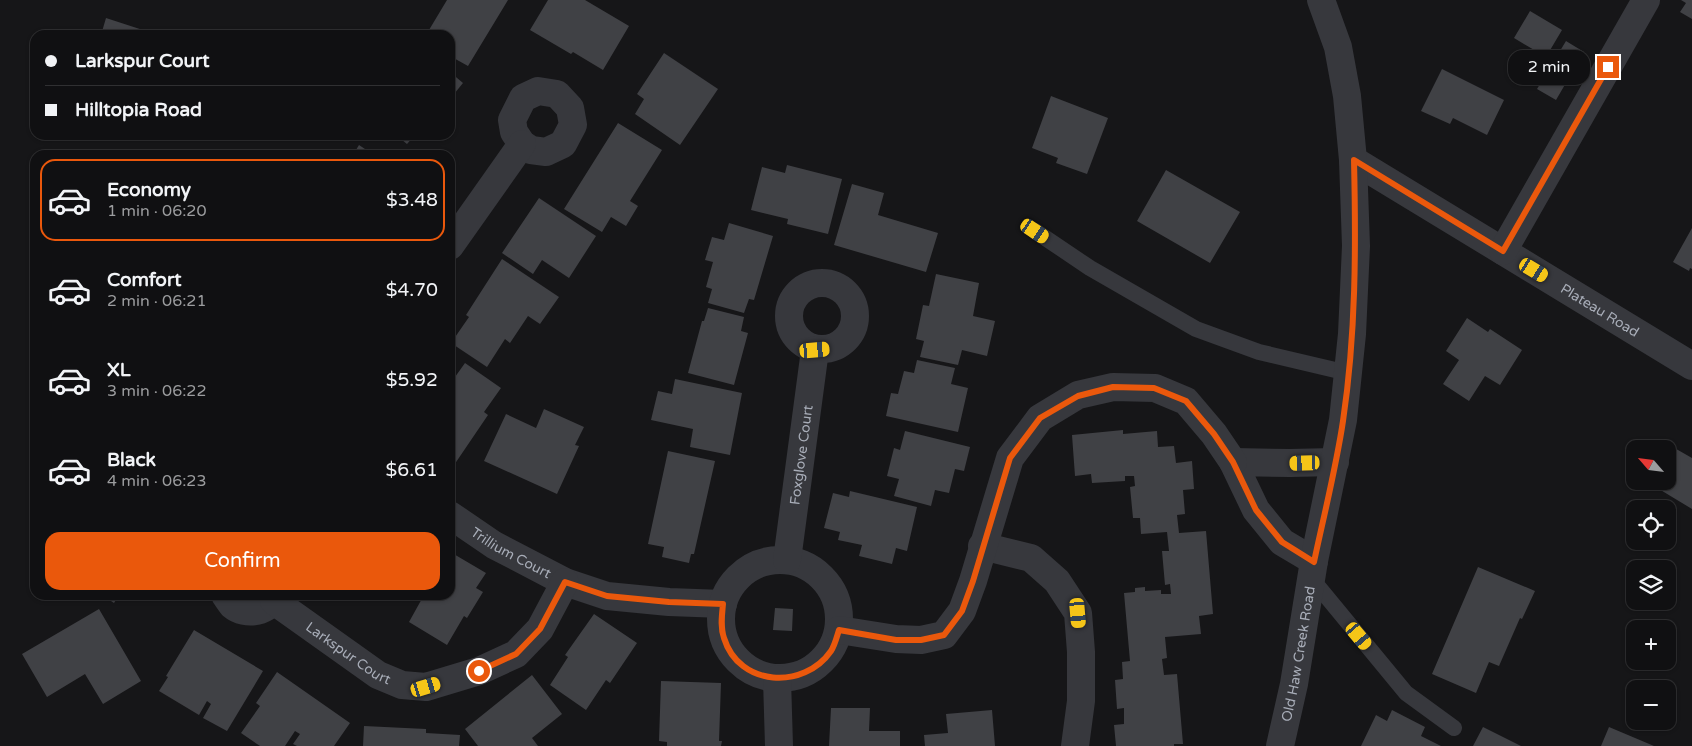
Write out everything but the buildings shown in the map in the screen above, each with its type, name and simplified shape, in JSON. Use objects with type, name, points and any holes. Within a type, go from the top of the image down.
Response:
[{"type":"street","name":"Old Haw Creek Road","points":[[1280,746],[1294,684],[1313,570],[1343,420],[1352,334],[1356,246],[1354,160],[1347,96],[1338,47],[1320,0]]},
{"type":"street","points":[[1503,251],[1646,0]]},
{"type":"street","points":[[455,239],[522,144]]},
{"type":"street","name":"Plateau Road","points":[[1354,160],[1692,366]]},
{"type":"street","name":"Foxglove Court","points":[[788,560],[815,350]]},
{"type":"street","points":[[839,630],[896,640],[921,640],[944,635],[962,611],[973,581],[1010,458],[1040,418],[1078,396],[1113,387],[1154,388],[1186,401],[1214,434],[1233,462],[1256,510],[1282,542],[1313,570]]},
{"type":"street","points":[[1233,462],[1335,462]]},
{"type":"street","name":"Trillium Court","points":[[455,518],[494,544],[565,582],[607,596],[669,602],[723,604]]},
{"type":"street","points":[[982,546],[1031,558],[1057,581],[1078,613],[1081,652],[1081,701],[1075,746]]},
{"type":"street","points":[[788,560],[806,565],[822,576],[834,592],[840,610],[839,630],[832,650],[817,666],[798,676],[777,679],[760,675],[744,667],[732,654],[724,639],[721,621],[723,604],[732,585],[747,570],[766,561],[788,560]]},
{"type":"street","name":"Larkspur Court","points":[[278,600],[378,675],[402,685],[426,687],[479,671],[516,654],[540,629],[565,582]]},
{"type":"street","name":"Larkspur Court","points":[[229,600],[233,606],[249,612],[262,610],[273,600]]},
{"type":"street","points":[[777,679],[779,746]]},
{"type":"lane","points":[[1035,231],[1090,268],[1196,329],[1260,352],[1348,373]]},
{"type":"lane","points":[[1313,570],[1406,693],[1454,728]]},
{"type":"route","points":[[479,671],[516,654],[540,629],[565,582],[607,596],[669,602],[723,604],[721,621],[724,639],[732,654],[744,667],[760,675],[777,679],[798,676],[817,666],[832,650],[839,630],[896,640],[921,640],[944,635],[962,611],[973,581],[1010,458],[1040,418],[1078,396],[1113,387],[1154,388],[1186,401],[1214,434],[1233,462],[1256,510],[1282,542],[1314,562],[1343,420],[1352,334],[1356,246],[1354,160],[1503,251],[1608,67]]}]
